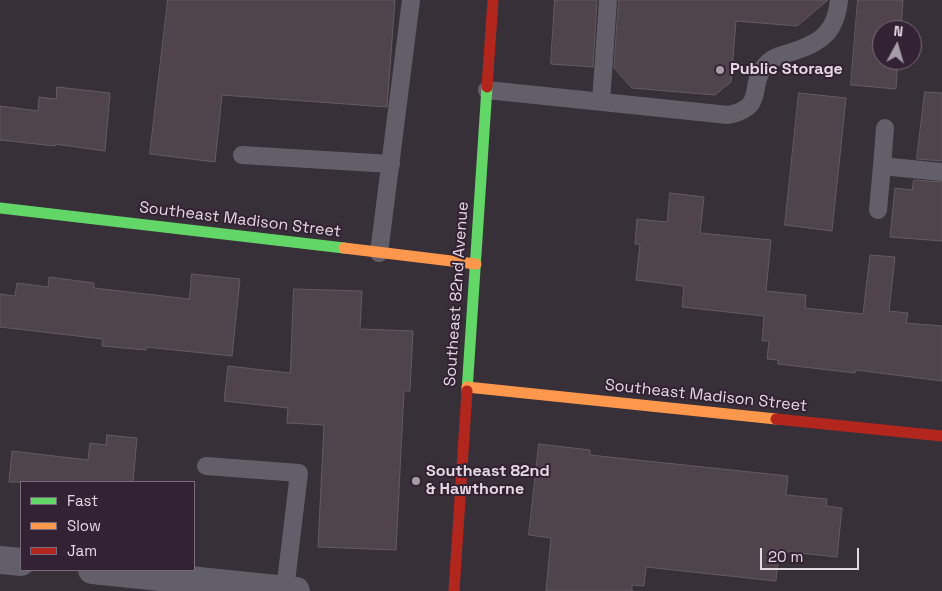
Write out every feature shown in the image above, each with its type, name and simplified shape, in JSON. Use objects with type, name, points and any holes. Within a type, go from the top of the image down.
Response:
[{"type":"street","name":"Southeast 82nd Avenue","points":[[454,591],[493,0]]},
{"type":"street","name":"Southeast Madison Street","points":[[0,208],[476,264]]},
{"type":"street","name":"Southeast Madison Street","points":[[467,388],[942,436]]},
{"type":"street","points":[[0,560],[20,562]]},
{"type":"street","points":[[102,571],[291,590]]},
{"type":"lane","points":[[379,253],[411,0]]},
{"type":"lane","points":[[601,102],[608,0]]},
{"type":"lane","points":[[487,90],[728,115],[740,112],[748,107],[754,98],[763,68],[775,57],[796,51],[820,39],[832,28],[838,0]]},
{"type":"lane","points":[[878,210],[885,128]]},
{"type":"lane","points":[[242,154],[391,164]]},
{"type":"lane","points":[[882,166],[942,172]]},
{"type":"lane","points":[[206,466],[299,472],[291,590]]},
{"type":"building","points":[[168,0],[395,0],[387,107],[222,95],[215,162],[150,154]]},
{"type":"building","points":[[555,0],[597,0],[593,67],[551,64]]},
{"type":"building","points":[[619,0],[828,0],[797,26],[736,21],[731,82],[715,95],[632,88],[614,68]]},
{"type":"building","points":[[858,0],[903,0],[902,20],[872,20],[872,70],[897,70],[896,89],[851,85]]},
{"type":"building","points":[[57,87],[110,93],[105,151],[55,144],[55,146],[0,140],[0,106],[38,111],[39,97],[56,99]]},
{"type":"building","points":[[925,92],[942,93],[942,161],[917,159]]},
{"type":"building","points":[[799,93],[846,98],[832,231],[785,225]]},
{"type":"building","points":[[914,180],[942,182],[942,241],[890,237],[895,188],[912,190]]},
{"type":"building","points":[[670,193],[704,197],[700,233],[771,240],[766,291],[806,295],[805,308],[863,314],[870,255],[895,257],[889,311],[908,313],[906,323],[942,326],[942,381],[856,370],[855,373],[778,364],[778,360],[767,359],[769,341],[762,341],[764,316],[682,307],[684,286],[636,280],[640,244],[635,244],[637,219],[667,222]]},
{"type":"building","points":[[192,274],[240,279],[232,356],[146,347],[146,350],[102,346],[103,339],[0,327],[0,294],[15,296],[17,283],[48,287],[49,277],[94,283],[94,288],[189,299]]},
{"type":"building","points":[[294,289],[362,291],[360,329],[413,331],[410,391],[404,391],[396,550],[318,547],[324,425],[287,423],[288,408],[224,401],[228,366],[290,373]]},
{"type":"building","points":[[107,435],[137,438],[133,481],[9,482],[12,451],[88,460],[90,443],[106,445]]},
{"type":"building","points":[[539,444],[590,450],[590,455],[788,476],[786,495],[827,499],[826,506],[842,508],[837,557],[779,551],[776,581],[646,567],[644,586],[632,585],[632,591],[546,591],[551,538],[529,535]]},
{"type":"traffic: fast","points":[[467,391],[487,87]]},
{"type":"traffic: fast","points":[[0,208],[344,248]]},
{"type":"traffic: slow","points":[[344,248],[476,264]]},
{"type":"traffic: slow","points":[[467,387],[776,419]]},
{"type":"traffic: jam","points":[[487,87],[493,0]]},
{"type":"traffic: jam","points":[[454,591],[467,391]]},
{"type":"traffic: jam","points":[[776,419],[942,436]]},
{"type":"place","name":"Public Storage","points":[[720,70]]},
{"type":"place","name":"Southeast 82nd & Hawthorne","points":[[416,481]]}]
